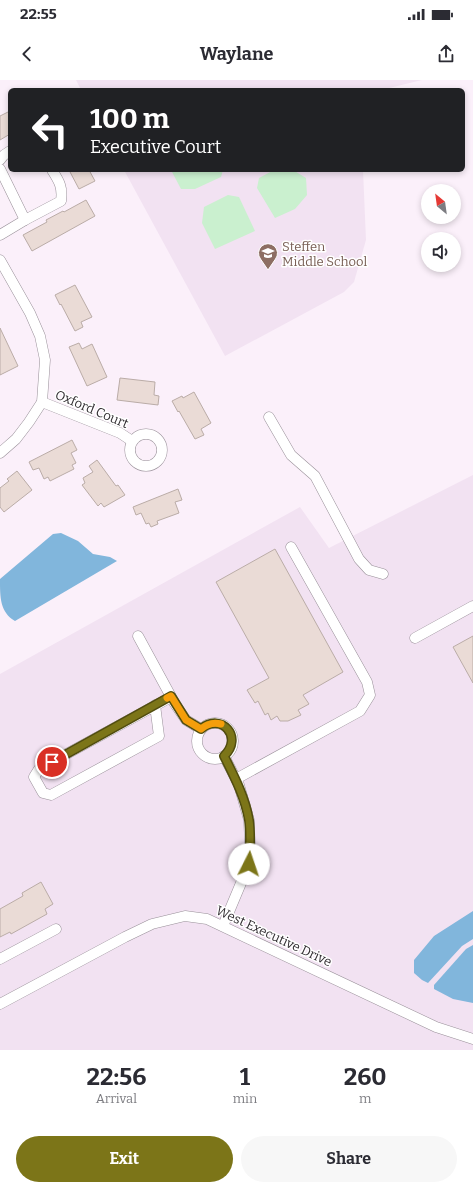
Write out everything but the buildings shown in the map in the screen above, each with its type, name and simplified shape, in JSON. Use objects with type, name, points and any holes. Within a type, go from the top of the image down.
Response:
[{"type":"street","points":[[0,160],[8,153]]},
{"type":"street","points":[[0,169],[25,220]]},
{"type":"street","points":[[0,235],[61,201],[62,192],[53,172]]},
{"type":"street","points":[[0,260],[30,313],[40,336],[45,360],[42,402],[16,439],[0,453]]},
{"type":"street","name":"Oxford Court","points":[[42,402],[120,433],[132,441]]},
{"type":"street","points":[[269,417],[290,455],[315,476],[359,559],[369,570],[383,574]]},
{"type":"street","points":[[236,779],[360,711],[370,694],[367,682],[290,547]]},
{"type":"street","points":[[415,638],[473,606]]},
{"type":"street","points":[[138,636],[186,720],[201,729]]},
{"type":"street","points":[[155,705],[159,736],[51,795],[43,793],[34,777],[39,768],[171,696]]},
{"type":"street","points":[[218,723],[224,725],[231,734],[232,746],[224,756],[219,758],[208,757],[199,750],[197,739],[201,729],[206,725],[218,723]]},
{"type":"street","points":[[223,926],[249,864],[250,845],[249,820],[239,785],[224,756]]},
{"type":"street","name":"West Executive Drive","points":[[0,1004],[152,924],[185,916],[208,919],[436,1027],[473,1039]]},
{"type":"street","points":[[0,959],[56,929]]},
{"type":"shaded area","points":[[76,80],[422,80],[389,88],[80,88]]},
{"type":"shaded area","name":"Steffen Middle School","points":[[125,172],[363,172],[366,240],[354,282],[344,292],[225,356]]},
{"type":"shaded area","points":[[473,475],[473,1050],[0,1050],[0,674],[300,507],[329,548]]},
{"type":"green space","points":[[172,172],[222,172],[221,177],[195,189],[181,189]]},
{"type":"green space","points":[[270,172],[296,172],[306,178],[307,195],[295,209],[275,218],[257,188],[259,178]]},
{"type":"green space","points":[[228,195],[239,197],[255,231],[215,249],[202,223],[204,207]]},
{"type":"water","points":[[61,533],[78,541],[93,554],[110,557],[117,561],[15,621],[6,613],[2,604],[0,579],[53,534]]},
{"type":"water","points":[[473,911],[473,939],[462,946],[428,983],[422,980],[414,973],[414,960],[434,936]]},
{"type":"water","points":[[473,945],[473,1003],[453,999],[434,989],[434,985],[466,949]]},
{"type":"slow traffic","points":[[167,698],[171,696],[186,720],[201,729],[212,723],[221,724]]},
{"type":"place","name":"Steffen Middle School","points":[[268,270]]},
{"type":"route","points":[[52,762],[171,696],[186,720],[201,729],[206,725],[218,723],[224,725],[231,734],[232,746],[224,756],[239,785],[249,820],[249,864]]}]
